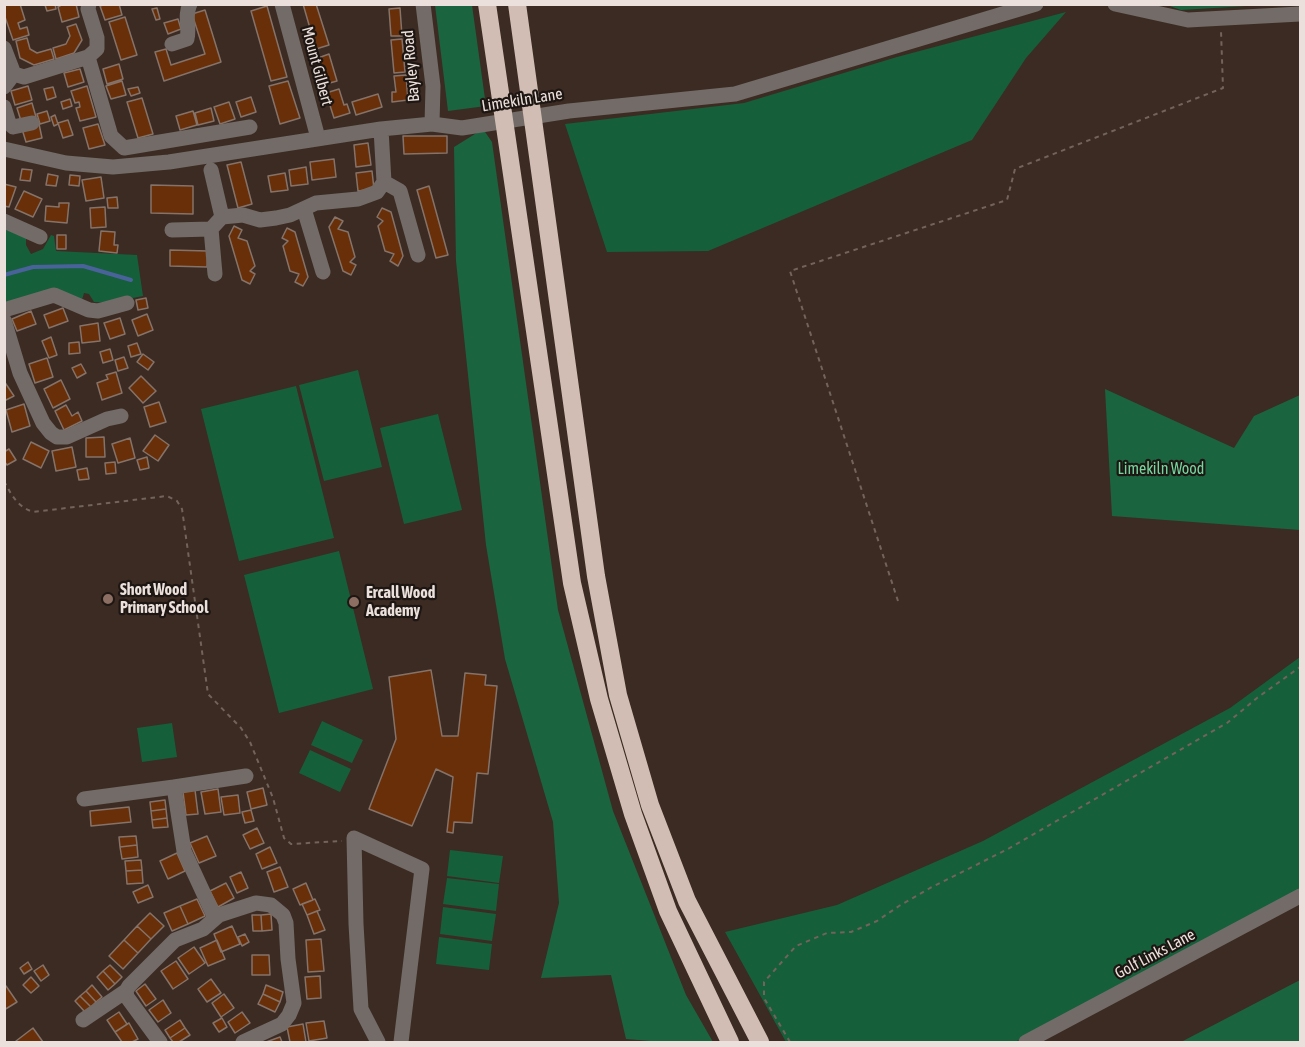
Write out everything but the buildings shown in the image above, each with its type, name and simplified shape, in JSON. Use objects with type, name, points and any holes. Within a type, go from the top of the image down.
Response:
[{"type":"highway","points":[[487,4],[572,583],[599,699],[633,814],[668,911],[730,1042]]},
{"type":"highway","points":[[517,4],[596,576],[618,695],[650,805],[687,901],[760,1042]]},
{"type":"street","points":[[14,74],[24,77],[88,57],[96,49],[97,38],[88,9],[89,4]]},
{"type":"street","points":[[172,44],[187,39],[186,11],[190,4]]},
{"type":"street","name":"Mount Gilbert","points":[[282,4],[318,138]]},
{"type":"street","name":"Bayley Road","points":[[423,4],[433,86],[432,124]]},
{"type":"street","name":"Limekiln Lane","points":[[4,149],[66,163],[113,167],[169,162],[381,129],[432,124],[462,128],[569,111],[735,94],[1036,4]]},
{"type":"street","points":[[1115,4],[1188,20],[1300,14]]},
{"type":"street","points":[[4,48],[14,74]]},
{"type":"street","points":[[88,57],[111,136],[124,148],[250,128]]},
{"type":"street","points":[[4,87],[14,74]]},
{"type":"street","points":[[4,107],[9,123],[13,127],[32,123]]},
{"type":"street","points":[[172,230],[211,229],[222,217],[243,215],[260,220],[276,218],[290,215],[316,203],[358,199],[377,192],[384,182],[381,129]]},
{"type":"street","points":[[211,170],[222,217]]},
{"type":"street","points":[[384,182],[400,191],[418,255]]},
{"type":"street","points":[[304,208],[323,272]]},
{"type":"street","points":[[4,222],[39,237]]},
{"type":"street","points":[[211,229],[215,274]]},
{"type":"street","points":[[4,310],[54,295],[89,310],[98,311],[127,303]]},
{"type":"street","points":[[4,320],[20,374],[51,433],[57,437],[67,437],[101,421],[121,416]]},
{"type":"street","points":[[84,799],[246,776]]},
{"type":"street","points":[[174,787],[184,851],[215,918]]},
{"type":"street","points":[[378,1042],[361,1010],[354,838],[422,869],[400,1042]]},
{"type":"street","name":"Golf Links Lane","points":[[1026,1042],[1300,896]]},
{"type":"street","points":[[82,1020],[126,991],[176,940],[203,929],[224,912],[264,902],[278,909],[286,923],[294,993],[292,1010],[282,1024],[243,1042]]},
{"type":"street","points":[[126,991],[127,998],[160,1042]]},
{"type":"path","points":[[898,601],[790,271],[1007,200],[1015,169],[1223,88],[1220,17]]},
{"type":"path","points":[[4,481],[22,508],[33,512],[167,496],[177,501],[182,509],[208,694],[241,728],[250,742],[273,798],[284,838],[291,844],[353,840]]},
{"type":"path","points":[[790,1042],[765,998],[764,982],[796,946],[827,933],[851,932],[877,921],[930,888],[1008,849],[1227,723],[1300,667]]},
{"type":"green space","points":[[435,5],[472,5],[486,106],[448,111]]},
{"type":"green space","points":[[1167,5],[1263,5],[1181,10]]},
{"type":"green space","points":[[1066,12],[1026,58],[972,140],[708,251],[607,252],[565,124],[744,103],[897,57]]},
{"type":"green space","points":[[483,129],[492,142],[558,610],[613,811],[686,995],[713,1042],[626,1039],[611,975],[541,978],[559,903],[553,822],[505,659],[486,545],[456,261],[454,147]]},
{"type":"green space","points":[[5,229],[26,238],[26,245],[31,254],[43,249],[51,235],[54,236],[56,251],[137,255],[143,296],[118,301],[94,302],[89,294],[84,293],[82,300],[5,305]]},
{"type":"green space","points":[[358,370],[382,467],[324,481],[299,385]]},
{"type":"green space","points":[[296,386],[334,538],[239,561],[201,409]]},
{"type":"green space","name":"Limekiln Wood","points":[[1105,389],[1234,448],[1254,416],[1300,395],[1300,530],[1112,516]]},
{"type":"green space","points":[[438,414],[462,510],[404,524],[380,428]]},
{"type":"green space","points":[[339,551],[373,689],[279,713],[244,575]]},
{"type":"green space","points":[[1300,657],[1300,892],[1015,1042],[786,1042],[725,932],[837,905],[983,841],[1230,708]]},
{"type":"green space","points":[[322,721],[363,740],[352,763],[311,745]]},
{"type":"green space","points":[[172,723],[177,757],[142,762],[137,728]]},
{"type":"green space","points":[[310,750],[351,769],[340,792],[299,773]]},
{"type":"green space","points":[[450,850],[503,856],[499,883],[447,876]]},
{"type":"green space","points":[[447,878],[499,884],[496,911],[443,904]]},
{"type":"green space","points":[[443,907],[496,914],[492,941],[440,934]]},
{"type":"green space","points":[[439,937],[492,944],[489,970],[436,964]]},
{"type":"green space","points":[[1300,980],[1300,1042],[1181,1042]]},
{"type":"waterway","points":[[4,275],[33,267],[83,266],[131,280]]},
{"type":"place","name":"Short Wood Primary School","points":[[108,599]]},
{"type":"place","name":"Ercall Wood Academy","points":[[354,602]]}]
